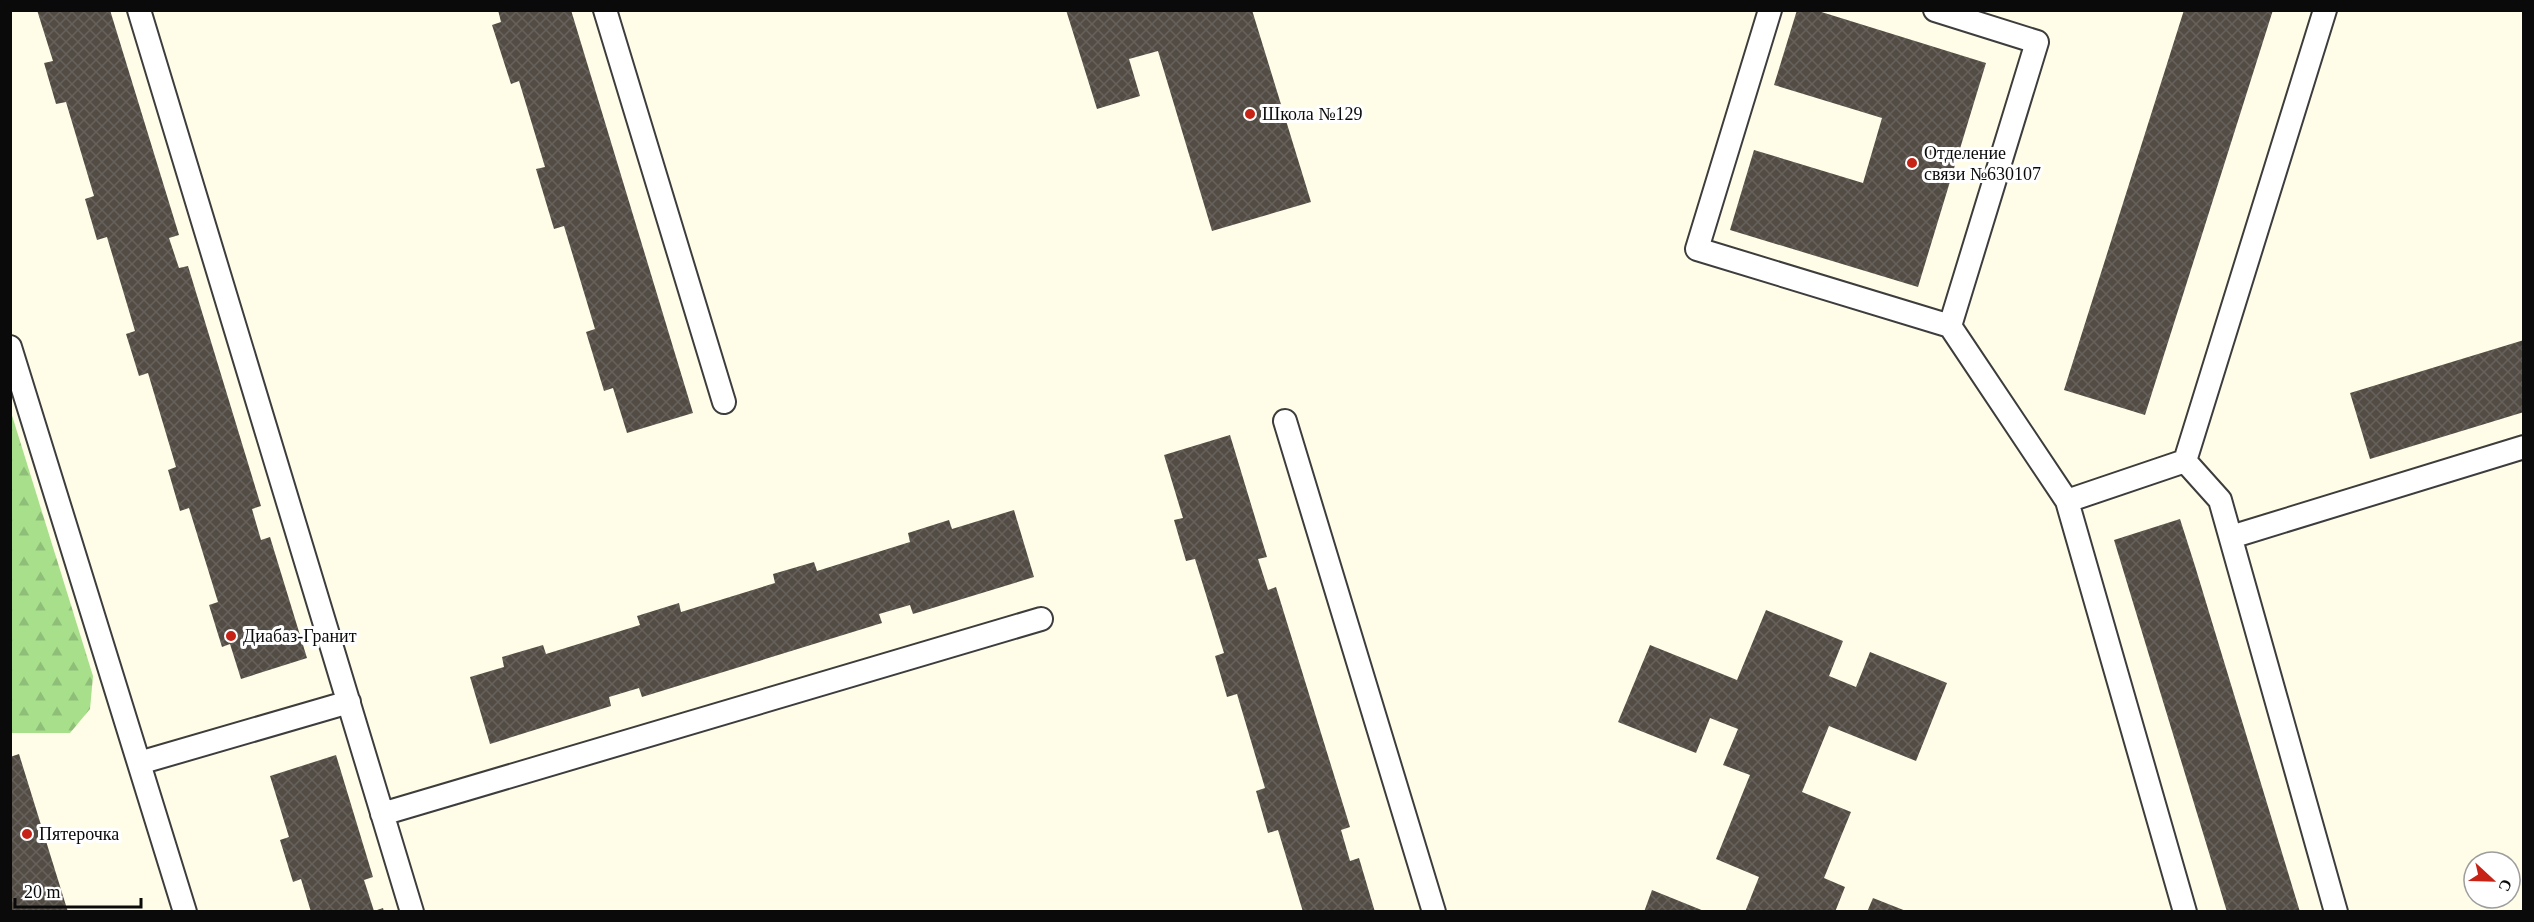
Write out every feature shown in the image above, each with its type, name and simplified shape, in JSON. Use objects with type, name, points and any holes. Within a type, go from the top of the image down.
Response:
[{"type":"lane","points":[[139,10],[412,912]]},
{"type":"lane","points":[[605,10],[724,402]]},
{"type":"lane","points":[[1770,10],[1697,249],[1950,326],[2067,501],[2185,912]]},
{"type":"lane","points":[[1935,10],[2037,42],[1950,326]]},
{"type":"lane","points":[[2185,461],[2325,10]]},
{"type":"lane","points":[[10,348],[185,912]]},
{"type":"lane","points":[[1286,421],[1434,912]]},
{"type":"lane","points":[[2231,537],[2523,447]]},
{"type":"lane","points":[[2067,501],[2185,461]]},
{"type":"lane","points":[[2185,461],[2220,500],[2336,912]]},
{"type":"lane","points":[[382,814],[1041,619]]},
{"type":"lane","points":[[139,763],[349,702]]},
{"type":"green space","points":[[10,409],[93,676],[90,709],[70,733],[11,733]]},
{"type":"building","points":[[37,10],[110,10],[179,235],[169,238],[179,268],[188,266],[261,506],[252,509],[261,540],[270,537],[307,658],[241,679],[230,644],[222,647],[209,605],[218,602],[189,508],[180,511],[168,470],[176,467],[148,373],[139,376],[126,334],[135,331],[107,237],[97,240],[85,199],[94,196],[66,102],[56,104],[44,63],[53,61]]},
{"type":"building","points":[[498,10],[571,10],[693,413],[627,433],[613,388],[604,391],[586,332],[595,329],[564,226],[554,229],[536,169],[545,167],[519,81],[511,84],[492,25],[501,22]]},
{"type":"building","points":[[1066,10],[1252,10],[1311,202],[1212,231],[1158,51],[1129,59],[1140,96],[1097,109]]},
{"type":"building","points":[[1797,10],[1815,10],[1986,63],[1918,287],[1730,230],[1754,150],[1863,183],[1882,118],[1774,85]]},
{"type":"building","points":[[2184,10],[2273,10],[2145,415],[2064,390]]},
{"type":"building","points":[[2524,340],[2524,412],[2370,459],[2350,393]]},
{"type":"building","points":[[1230,435],[1267,557],[1258,559],[1268,590],[1276,587],[1350,827],[1341,830],[1350,861],[1359,858],[1375,912],[1303,912],[1278,830],[1268,833],[1256,791],[1265,788],[1237,694],[1227,697],[1215,656],[1224,653],[1195,559],[1186,561],[1174,520],[1183,518],[1164,455]]},
{"type":"building","points":[[1014,510],[1034,577],[913,614],[910,605],[879,614],[882,623],[642,697],[639,688],[609,697],[611,706],[490,744],[470,677],[504,667],[502,657],[543,645],[546,654],[640,625],[637,616],[679,603],[681,612],[775,583],[773,574],[814,562],[817,571],[910,542],[908,533],[949,520],[952,529]]},
{"type":"building","points":[[2180,519],[2300,912],[2227,912],[2114,540]]},
{"type":"building","points":[[1766,610],[1843,641],[1829,676],[1856,687],[1870,652],[1947,683],[1916,761],[1829,726],[1802,792],[1851,812],[1824,878],[1845,887],[1835,912],[1745,912],[1759,877],[1716,859],[1750,775],[1723,765],[1738,729],[1710,718],[1696,753],[1618,722],[1650,645],[1737,680]]},
{"type":"building","name":"Пятерочка","points":[[19,754],[68,912],[10,912],[10,757]]},
{"type":"building","points":[[336,755],[373,877],[364,880],[374,911],[383,908],[384,912],[311,912],[301,879],[293,882],[280,840],[289,837],[270,776]]},
{"type":"building","points":[[1652,890],[1704,911],[1704,912],[1644,912]]},
{"type":"building","points":[[1873,898],[1906,911],[1906,912],[1867,912]]},
{"type":"place","name":"Школа №129","points":[[1250,114]]},
{"type":"place","name":"Отделение связи №630107","points":[[1912,163]]},
{"type":"place","name":"Диабаз-Гранит","points":[[231,636]]},
{"type":"place","name":"Пятерочка","points":[[27,834]]}]
